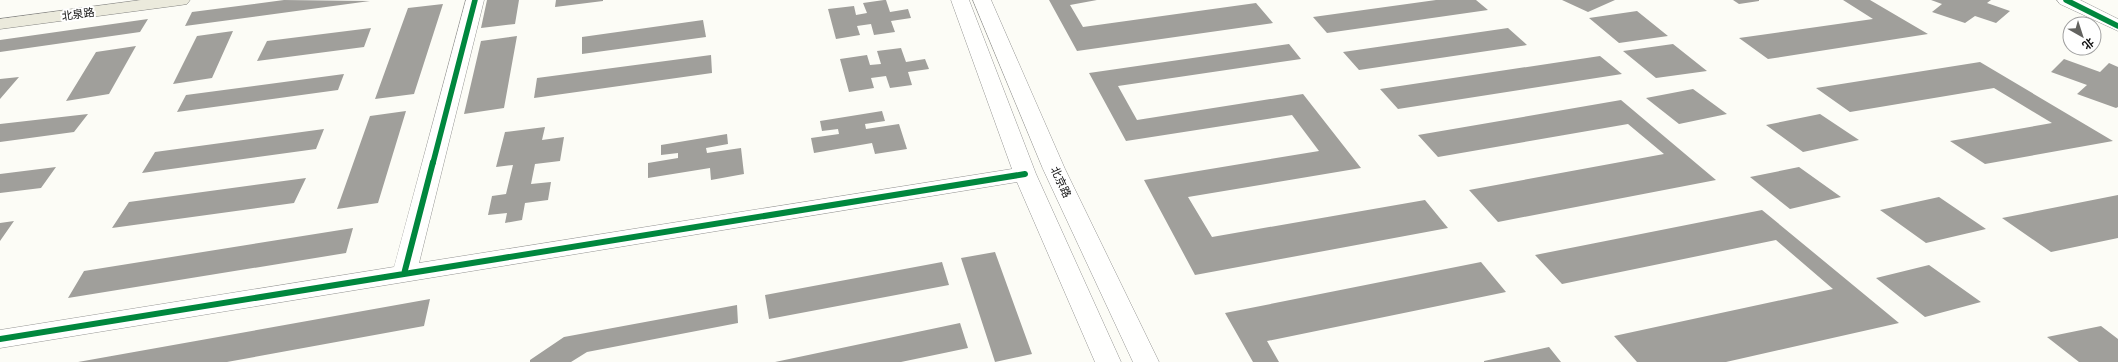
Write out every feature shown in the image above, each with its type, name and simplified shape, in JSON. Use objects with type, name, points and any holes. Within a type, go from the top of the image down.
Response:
[{"type":"main road","name":"北泉路","points":[[0,14],[110,0]]},
{"type":"main road","name":"北泉路","points":[[0,24],[180,0]]},
{"type":"street","points":[[404,274],[475,0]]},
{"type":"street","points":[[960,0],[1025,174],[1108,362]]},
{"type":"street","name":"北京路","points":[[982,0],[1054,169],[1146,362]]},
{"type":"street","points":[[2066,0],[2118,26]]},
{"type":"street","points":[[0,339],[1025,174]]},
{"type":"building","points":[[284,0],[370,1],[185,26],[192,12]]},
{"type":"building","points":[[487,0],[519,0],[515,24],[481,28]]},
{"type":"building","points":[[556,0],[603,0],[603,1],[555,7]]},
{"type":"building","points":[[886,0],[890,12],[908,9],[911,18],[891,21],[895,32],[874,35],[871,24],[857,26],[860,35],[836,39],[828,9],[854,6],[856,15],[867,13],[863,3]]},
{"type":"building","points":[[1049,0],[1097,0],[1070,5],[1083,27],[1256,3],[1273,23],[1077,51]]},
{"type":"building","points":[[1436,0],[1476,0],[1488,10],[1327,33],[1313,17]]},
{"type":"building","points":[[1562,0],[1615,0],[1588,12]]},
{"type":"building","points":[[1733,0],[1759,0],[1759,1],[1739,4]]},
{"type":"building","points":[[1843,0],[1870,0],[1928,34],[1768,59],[1739,38],[1873,19]]},
{"type":"building","points":[[1931,0],[1991,0],[1987,3],[2010,11],[1996,23],[1975,16],[1965,23],[1932,12],[1942,4]]},
{"type":"building","points":[[443,4],[414,94],[375,99],[408,8]]},
{"type":"building","points":[[1637,11],[1668,36],[1619,43],[1589,18]]},
{"type":"building","points":[[148,19],[140,32],[0,52],[0,40]]},
{"type":"building","points":[[703,20],[706,37],[582,54],[582,37]]},
{"type":"building","points":[[371,28],[364,47],[257,61],[267,41]]},
{"type":"building","points":[[1508,28],[1527,45],[1359,70],[1343,52]]},
{"type":"building","points":[[233,31],[212,78],[173,84],[197,36]]},
{"type":"building","points":[[517,36],[504,108],[464,114],[481,41]]},
{"type":"building","points":[[1289,44],[1301,59],[1118,86],[1137,120],[1303,94],[1361,168],[1188,197],[1212,237],[1425,200],[1448,228],[1195,275],[1144,180],[1319,151],[1292,115],[1126,141],[1089,73]]},
{"type":"building","points":[[1673,44],[1707,71],[1656,78],[1623,51]]},
{"type":"building","points":[[136,46],[109,94],[66,101],[96,52]]},
{"type":"building","points":[[901,48],[906,62],[925,59],[929,69],[908,72],[912,85],[890,88],[886,76],[871,78],[874,88],[849,92],[840,59],[867,55],[870,65],[881,64],[877,51]]},
{"type":"building","points":[[711,55],[712,73],[534,98],[537,78]]},
{"type":"building","points":[[1600,56],[1622,74],[1398,109],[1380,89]]},
{"type":"building","points":[[2064,59],[2100,72],[2109,63],[2118,67],[2118,107],[2116,108],[2077,94],[2087,85],[2051,72]]},
{"type":"building","points":[[1980,62],[2113,141],[1985,164],[1950,141],[2052,123],[1994,88],[1850,112],[1816,88]]},
{"type":"building","points":[[344,74],[338,90],[177,112],[186,95]]},
{"type":"building","points":[[19,77],[0,99],[0,79]]},
{"type":"building","points":[[1693,89],[1727,114],[1679,124],[1646,98]]},
{"type":"building","points":[[1621,100],[1716,180],[1498,222],[1469,190],[1664,154],[1628,124],[1438,157],[1418,135]]},
{"type":"building","points":[[406,111],[378,203],[337,209],[370,116]]},
{"type":"building","points":[[882,111],[885,121],[865,124],[866,129],[899,124],[907,149],[875,154],[872,143],[814,153],[811,138],[839,134],[838,129],[822,131],[820,121]]},
{"type":"building","points":[[88,114],[74,132],[0,142],[0,124]]},
{"type":"building","points":[[1820,114],[1859,140],[1803,152],[1766,125]]},
{"type":"building","points":[[545,127],[542,140],[564,137],[560,161],[535,164],[531,184],[551,182],[548,200],[525,203],[522,220],[505,223],[507,213],[488,215],[492,196],[506,194],[513,165],[496,167],[505,132]]},
{"type":"building","points":[[324,129],[316,149],[142,173],[155,152]]},
{"type":"building","points":[[727,134],[728,144],[706,148],[707,153],[741,148],[744,174],[711,180],[710,168],[648,178],[648,163],[678,158],[678,153],[661,155],[661,145]]},
{"type":"building","points":[[56,167],[41,188],[0,193],[0,174]]},
{"type":"building","points":[[1799,167],[1841,197],[1790,209],[1750,177]]},
{"type":"building","points":[[306,178],[294,203],[112,228],[129,202]]},
{"type":"building","points":[[2118,195],[2118,238],[2051,252],[2002,218]]},
{"type":"building","points":[[1939,197],[1986,229],[1926,243],[1880,210]]},
{"type":"building","points":[[1762,210],[1899,323],[1726,362],[1637,362],[1614,336],[1833,289],[1776,240],[1562,284],[1535,255]]},
{"type":"building","points":[[14,221],[0,241],[0,223]]},
{"type":"building","points":[[353,228],[346,253],[68,298],[84,271]]},
{"type":"building","points":[[995,252],[1032,354],[995,362],[961,258]]},
{"type":"building","points":[[942,262],[949,285],[769,319],[765,295]]},
{"type":"building","points":[[1481,262],[1506,292],[1267,341],[1279,362],[1253,362],[1225,313]]},
{"type":"building","points":[[1929,265],[1981,302],[1925,317],[1876,278]]},
{"type":"building","points":[[430,299],[424,326],[227,362],[78,362]]},
{"type":"building","points":[[737,305],[738,323],[587,352],[571,362],[530,362],[530,360],[564,337]]},
{"type":"building","points":[[960,323],[968,348],[901,362],[775,362]]},
{"type":"building","points":[[2101,326],[2118,339],[2118,362],[2079,362],[2047,337]]},
{"type":"building","points":[[1549,347],[1561,362],[1484,362],[1484,361]]},
{"type":"cycle path","points":[[404,274],[475,0]]},
{"type":"cycle path","points":[[2066,0],[2118,26]]},
{"type":"cycle path","points":[[0,339],[1025,174]]}]
